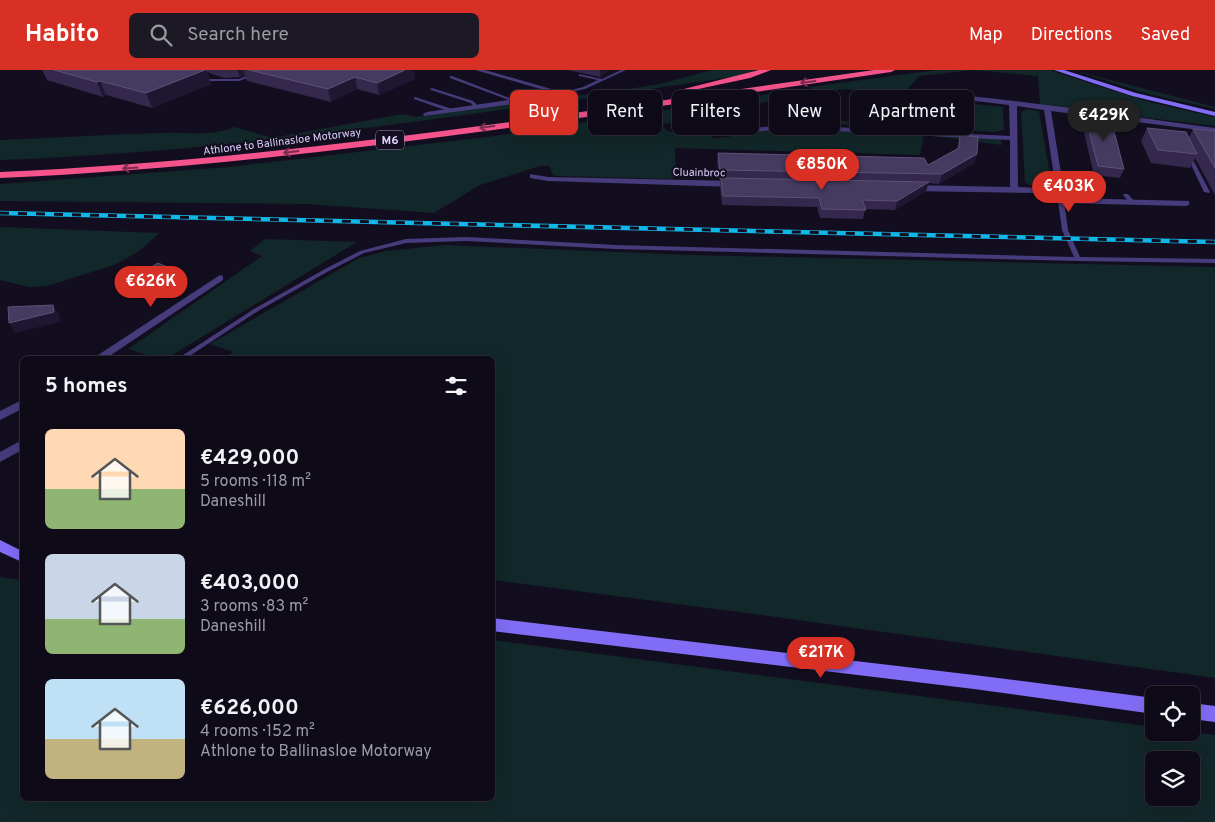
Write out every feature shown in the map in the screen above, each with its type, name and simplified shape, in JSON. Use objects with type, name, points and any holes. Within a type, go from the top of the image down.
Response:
[{"type":"highway","points":[[684,90],[767,70]]},
{"type":"highway","name":"Athlone to Ballinasloe Motorway","points":[[684,90],[833,70]]},
{"type":"highway","name":"Athlone to Ballinasloe Motorway","points":[[0,176],[131,168],[242,158],[494,126],[891,70]]},
{"type":"highway","name":"Athlone to Ballinasloe Motorway","points":[[0,165],[115,160],[277,145],[672,92]]},
{"type":"main road","points":[[1057,70],[1134,95],[1215,114]]},
{"type":"main road","points":[[0,545],[20,556]]},
{"type":"main road","points":[[0,557],[20,557]]},
{"type":"main road","points":[[495,624],[974,682],[1145,705]]},
{"type":"main road","points":[[1200,712],[1215,714]]},
{"type":"street","points":[[478,70],[551,90]]},
{"type":"street","points":[[974,99],[1212,130],[1215,142]]},
{"type":"street","points":[[427,114],[510,102]]},
{"type":"street","points":[[1013,103],[1014,190]]},
{"type":"street","points":[[1047,109],[1062,201],[1129,198],[1186,203]]},
{"type":"street","points":[[759,129],[795,127],[1013,138]]},
{"type":"street","name":"Cluainbroc","points":[[532,176],[548,180],[747,184]]},
{"type":"street","points":[[905,188],[1038,190]]},
{"type":"street","points":[[102,356],[220,278]]},
{"type":"street","points":[[0,416],[20,405]]},
{"type":"street","points":[[0,468],[5,455],[20,445]]},
{"type":"lane","points":[[193,78],[225,81],[242,80],[266,70]]},
{"type":"lane","points":[[577,90],[624,70]]},
{"type":"lane","points":[[208,75],[225,81]]},
{"type":"lane","points":[[580,75],[603,80]]},
{"type":"lane","points":[[451,77],[510,99]]},
{"type":"lane","points":[[432,89],[472,102],[476,106]]},
{"type":"lane","points":[[415,98],[450,110]]},
{"type":"lane","points":[[1174,125],[1178,133]]},
{"type":"lane","points":[[1186,150],[1207,192]]},
{"type":"lane","points":[[1062,201],[1065,230],[1078,259]]},
{"type":"lane","points":[[185,356],[256,310],[327,270],[362,252],[406,241],[466,239],[616,246],[1215,261]]},
{"type":"green space","points":[[712,70],[757,70],[733,77],[640,90],[620,90],[660,84]]},
{"type":"green space","points":[[937,70],[973,70],[919,76],[908,89],[813,90],[809,87]]},
{"type":"green space","points":[[973,70],[1049,70],[1149,102],[1215,117],[1215,126],[1040,105],[1038,76]]},
{"type":"green space","points":[[1072,70],[1215,107],[1215,109],[1145,93]]},
{"type":"green space","points":[[588,94],[588,97],[578,99],[578,96]]},
{"type":"green space","points":[[769,94],[769,101],[759,103],[759,96]]},
{"type":"green space","points":[[974,104],[1003,107],[1004,130],[994,132],[974,131]]},
{"type":"green space","points":[[510,105],[510,108],[260,141],[87,156],[0,160],[0,140],[208,133],[234,127],[272,138],[403,114],[415,117]]},
{"type":"green space","points":[[672,109],[672,122],[662,125],[662,110]]},
{"type":"green space","points":[[1027,109],[1039,111],[1052,187],[1029,185],[1025,182],[1021,112]]},
{"type":"green space","points":[[840,121],[850,122],[850,125],[840,124]]},
{"type":"green space","points":[[588,122],[588,135],[662,135],[662,126],[669,132],[672,132],[672,135],[711,135],[713,138],[730,137],[730,135],[759,135],[759,131],[769,131],[769,135],[840,135],[840,131],[850,131],[850,135],[924,135],[920,155],[675,148],[676,176],[672,179],[557,176],[553,175],[549,166],[540,166],[480,185],[434,213],[307,204],[0,201],[0,184],[229,167],[510,134],[578,135],[578,123]]},
{"type":"green space","points":[[924,135],[1001,139],[1002,145]]},
{"type":"green space","points":[[0,227],[159,233],[138,252],[114,265],[47,286],[29,287],[0,280]]},
{"type":"green space","points":[[265,239],[357,242],[171,356],[149,356],[128,349],[262,256],[250,251]]},
{"type":"green space","points":[[444,245],[692,255],[1215,267],[1215,678],[495,580],[495,356],[227,356],[233,352],[210,344],[359,258],[386,251]]},
{"type":"green space","points":[[0,577],[20,580],[20,801],[495,801],[495,640],[1145,726],[1145,741],[1200,741],[1200,733],[1215,735],[1215,822],[0,822]]},
{"type":"building","points":[[54,70],[205,70],[146,93]]},
{"type":"building","points":[[249,70],[405,70],[377,83],[355,77],[328,89]]},
{"type":"building","points":[[1084,111],[1102,114],[1104,123],[1112,124],[1124,169],[1098,166]]},
{"type":"building","points":[[1147,128],[1186,132],[1197,154],[1158,150]]},
{"type":"building","points":[[1193,129],[1215,131],[1215,168]]},
{"type":"building","points":[[960,135],[978,137],[977,154],[942,174],[720,170],[718,153],[924,158],[928,165],[959,148]]},
{"type":"building","points":[[721,178],[929,182],[897,201],[862,200],[866,210],[822,209],[819,198],[723,196]]},
{"type":"building","points":[[158,263],[179,272],[154,287],[132,278]]},
{"type":"building","points":[[53,305],[54,312],[9,323],[8,307]]},
{"type":"railway","points":[[0,213],[1215,242]]}]
